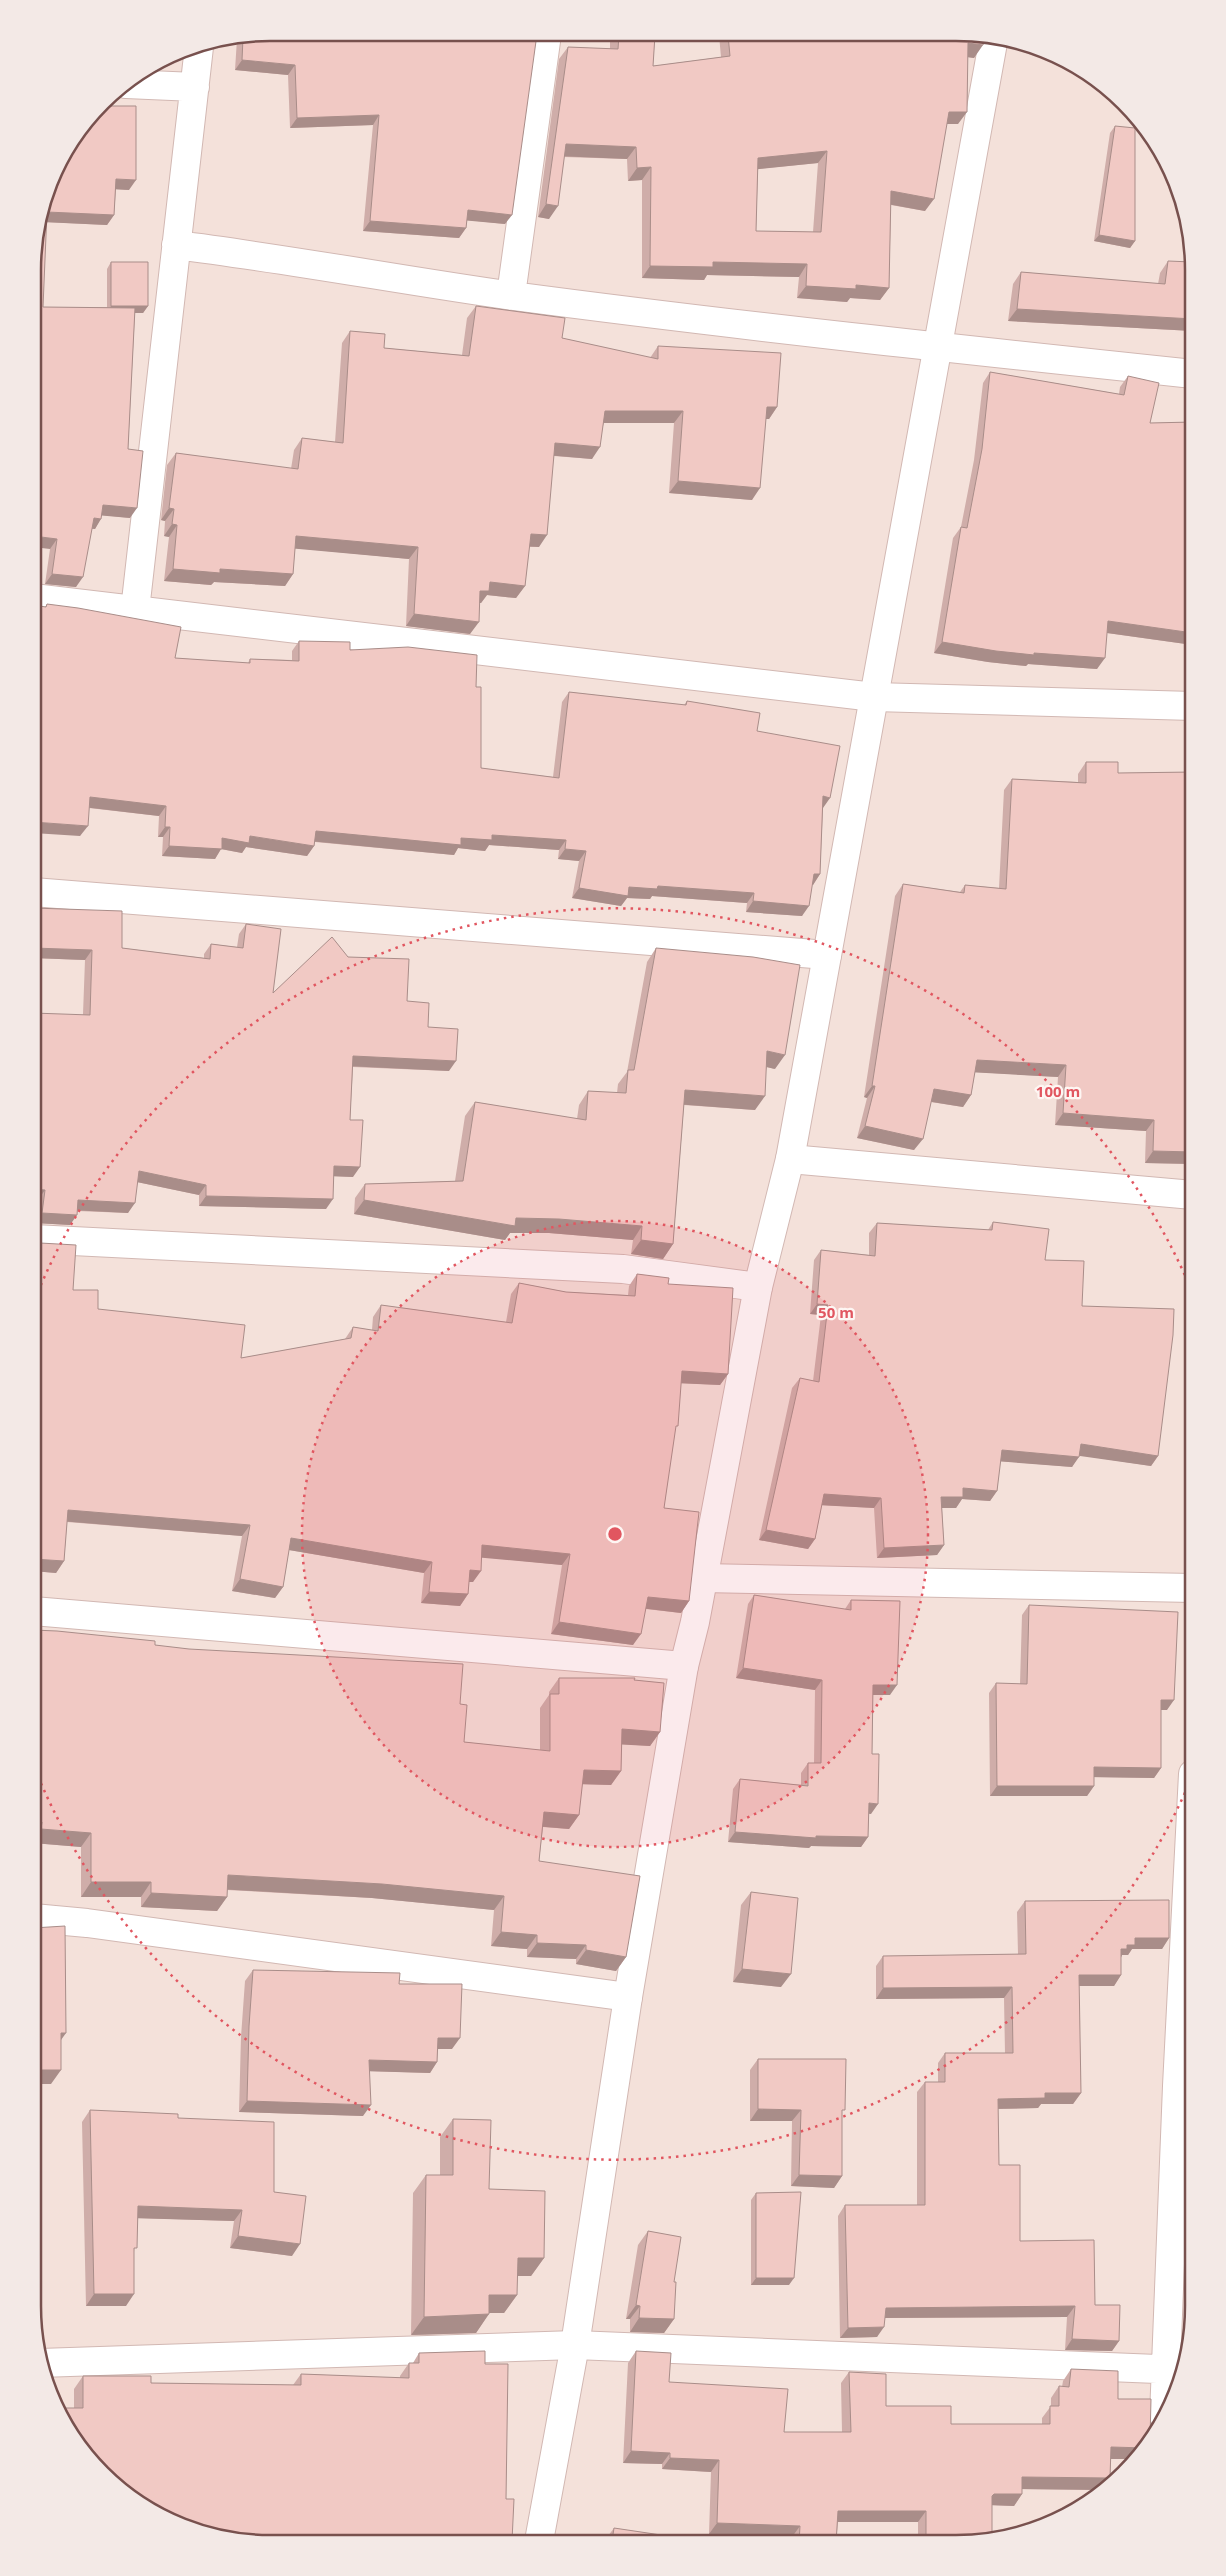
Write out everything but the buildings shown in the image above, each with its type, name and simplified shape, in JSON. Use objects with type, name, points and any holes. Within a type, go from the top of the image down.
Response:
[{"type":"street","points":[[511,295],[545,41]]},
{"type":"street","points":[[540,2535],[574,2345],[628,1997],[684,1666],[758,1287],[790,1159],[993,44]]},
{"type":"street","points":[[135,610],[198,52]]},
{"type":"street","points":[[137,84],[195,87]]},
{"type":"street","points":[[176,245],[274,257],[511,295],[937,347],[1185,373]]},
{"type":"street","points":[[41,599],[874,697],[1185,706]]},
{"type":"street","points":[[41,893],[827,955]]},
{"type":"street","points":[[790,1159],[1185,1194]]},
{"type":"street","points":[[41,1240],[623,1269],[758,1287]]},
{"type":"street","points":[[702,1578],[1185,1588]]},
{"type":"street","points":[[41,1613],[684,1666]]},
{"type":"street","points":[[41,1919],[87,1923],[628,1997]]},
{"type":"street","points":[[49,2363],[574,2345],[1175,2370],[1185,2086]]},
{"type":"shaded area","points":[[270,41],[956,41],[986,43],[1030,53],[1070,72],[1107,98],[1128,119],[1146,143],[1161,169],[1173,196],[1183,240],[1185,270],[1185,2306],[1183,2336],[1173,2380],[1161,2407],[1146,2433],[1128,2457],[1107,2478],[1083,2496],[1044,2517],[1030,2523],[986,2533],[956,2535],[270,2535],[240,2533],[203,2525],[95,2454],[80,2433],[65,2407],[53,2380],[43,2336],[41,2306],[41,270],[43,240],[53,196],[65,169],[80,143],[98,119],[119,98],[143,80],[182,59],[196,53],[240,43]]}]
